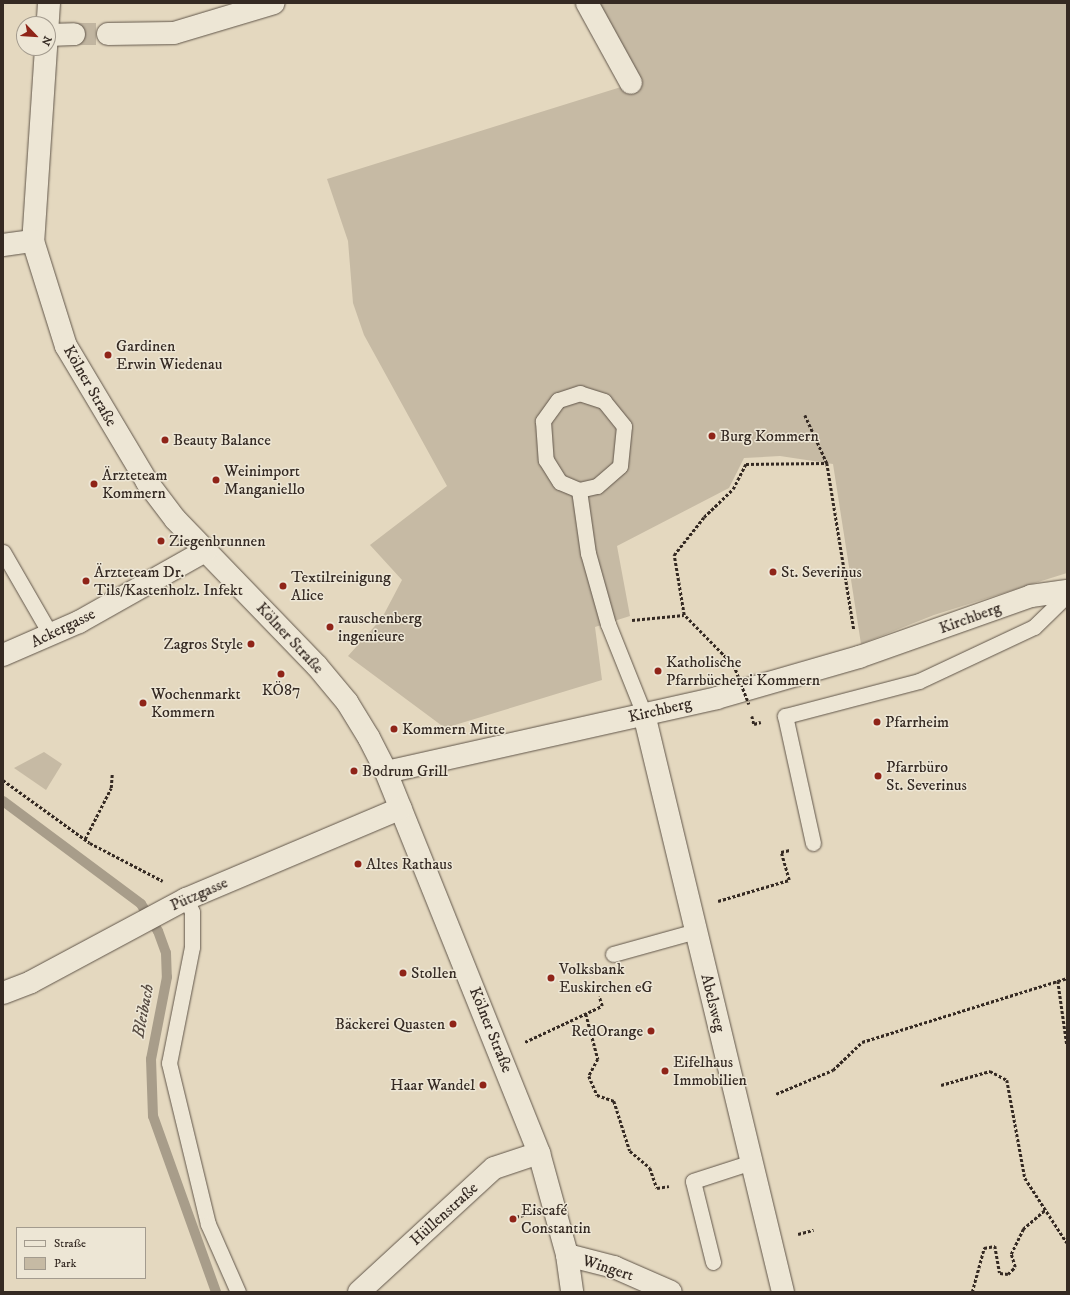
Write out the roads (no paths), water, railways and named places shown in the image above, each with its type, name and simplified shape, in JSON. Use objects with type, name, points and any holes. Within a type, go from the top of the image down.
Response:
[{"type":"street","name":"Kölner Straße","points":[[49,3],[49,16]]},
{"type":"street","points":[[108,34],[174,33],[274,3]]},
{"type":"street","points":[[587,3],[631,83]]},
{"type":"street","points":[[56,35],[74,34]]},
{"type":"street","name":"Kölner Straße","points":[[48,56],[33,241],[66,346],[147,482],[205,551],[347,702],[386,772],[539,1153],[567,1255],[572,1292]]},
{"type":"street","points":[[3,245],[33,241]]},
{"type":"street","name":"Ackergasse","points":[[3,655],[51,635],[205,551]]},
{"type":"street","name":"Kirchberg","points":[[386,772],[717,698],[859,657],[1031,596],[1067,591]]},
{"type":"street","name":"Abelsweg","points":[[644,714],[783,1292]]},
{"type":"street","name":"Pützgasse","points":[[3,993],[31,982],[186,899],[400,808]]},
{"type":"street","name":"Hüllenstraße","points":[[359,1292],[494,1168],[539,1153]]},
{"type":"street","name":"Wingert","points":[[567,1255],[614,1267],[671,1292]]},
{"type":"lane","points":[[580,393],[604,401],[624,426],[620,466],[597,486],[579,490],[560,482],[546,460],[543,421],[558,400],[580,393]]},
{"type":"lane","points":[[579,490],[588,553],[608,624],[644,714]]},
{"type":"lane","points":[[3,552],[51,635]]},
{"type":"lane","points":[[813,843],[785,716],[919,682],[1034,627],[1067,595]]},
{"type":"lane","points":[[186,899],[192,912],[192,947],[169,1063],[208,1224],[238,1292]]},
{"type":"lane","points":[[613,954],[696,931]]},
{"type":"lane","points":[[713,1262],[693,1180],[752,1162]]},
{"type":"waterway","name":"Bleibach","points":[[3,801],[141,904],[158,931],[166,953],[167,977],[151,1059],[153,1116],[216,1292]]},
{"type":"tunnel","points":[[74,34],[108,34]]},
{"type":"place","name":"Gardinen Erwin Wiedenau","points":[[108,355]]},
{"type":"place","name":"Burg Kommern","points":[[712,436]]},
{"type":"place","name":"Beauty Balance","points":[[165,440]]},
{"type":"place","name":"Weinimport Manganiello","points":[[216,480]]},
{"type":"place","name":"Ärzteteam Kommern","points":[[94,484]]},
{"type":"place","name":"Ziegenbrunnen","points":[[161,541]]},
{"type":"place","name":"St. Severinus","points":[[773,572]]},
{"type":"place","name":"Ärzteteam Dr. Tils/Kastenholz. Infekt","points":[[86,581]]},
{"type":"place","name":"Textilreinigung Alice","points":[[283,586]]},
{"type":"place","name":"rauschenberg ingenieure","points":[[330,627]]},
{"type":"place","name":"Zagros Style","points":[[251,644]]},
{"type":"place","name":"Katholische Pfarrbücherei Kommern","points":[[658,671]]},
{"type":"place","name":"KÖ87","points":[[281,674]]},
{"type":"place","name":"Wochenmarkt Kommern","points":[[143,703]]},
{"type":"place","name":"Pfarrheim","points":[[877,722]]},
{"type":"place","name":"Kommern Mitte","points":[[394,729]]},
{"type":"place","name":"Bodrum Grill","points":[[354,771]]},
{"type":"place","name":"Pfarrbüro St. Severinus","points":[[878,776]]},
{"type":"place","name":"Altes Rathaus","points":[[358,864]]},
{"type":"place","name":"Stollen","points":[[403,973]]},
{"type":"place","name":"Volksbank Euskirchen eG","points":[[551,978]]},
{"type":"place","name":"Bäckerei Quasten","points":[[453,1024]]},
{"type":"place","name":"RedOrange","points":[[651,1031]]},
{"type":"place","name":"Eifelhaus Immobilien","points":[[665,1071]]},
{"type":"place","name":"Haar Wandel","points":[[483,1085]]},
{"type":"place","name":"Eiscafé Constantin","points":[[513,1219]]}]
